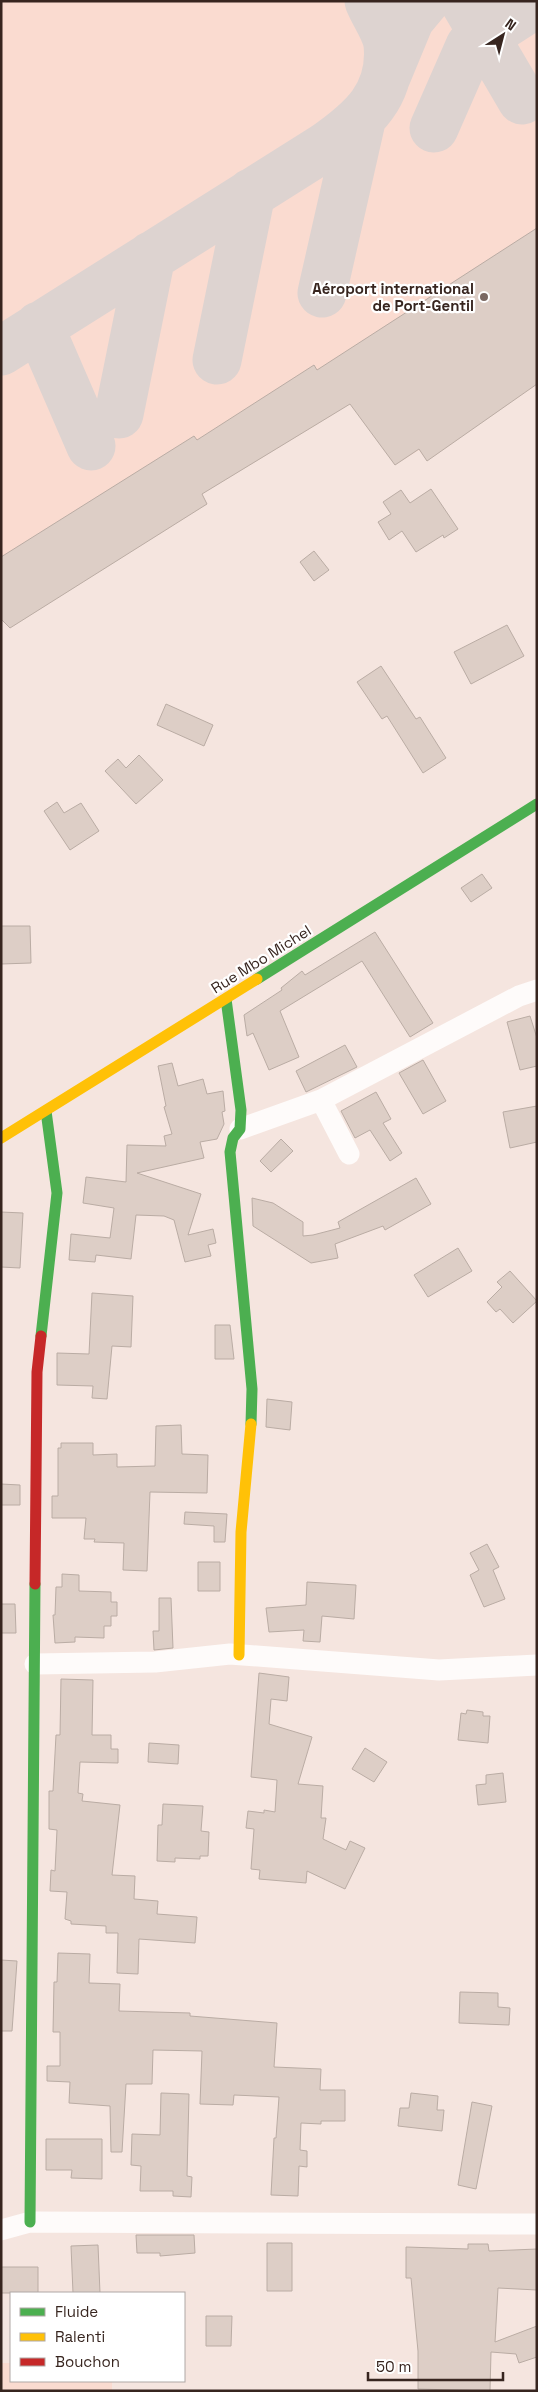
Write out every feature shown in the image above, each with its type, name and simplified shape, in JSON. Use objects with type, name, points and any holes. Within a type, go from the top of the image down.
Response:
[{"type":"street","name":"Rue Mbo Michel","points":[[1,1138],[537,804]]},
{"type":"street","points":[[240,1128],[322,1100],[519,996],[537,990]]},
{"type":"street","points":[[226,999],[241,1110],[240,1128],[233,1138],[230,1152],[252,1389],[249,1459],[241,1532],[240,1655]]},
{"type":"street","points":[[322,1100],[349,1154]]},
{"type":"street","points":[[30,2222],[37,1372],[57,1193],[46,1111]]},
{"type":"street","points":[[35,1664],[155,1662],[240,1655],[439,1670],[537,1665]]},
{"type":"street","points":[[1,2230],[30,2222],[537,2224]]},
{"type":"shaded area","name":"Aéroport international de Port-Gentil","points":[[1,1],[537,1],[537,384],[427,461],[419,450],[395,465],[349,402],[342,409],[202,494],[207,504],[10,628],[1,619]]},
{"type":"shaded area","points":[[1,2363],[10,2363],[10,2382],[112,2382],[112,2391],[1,2391]]},
{"type":"building","points":[[537,228],[537,384],[427,461],[419,449],[395,465],[350,404],[202,494],[207,504],[10,628],[1,619],[1,557],[194,436],[197,440],[314,365],[317,370]]},
{"type":"building","points":[[431,489],[458,529],[444,538],[443,535],[416,552],[402,531],[389,540],[378,522],[391,514],[383,502],[401,490],[410,503]]},
{"type":"building","points":[[314,551],[329,570],[314,581],[300,562]]},
{"type":"building","points":[[507,625],[524,656],[471,684],[454,652]]},
{"type":"building","points":[[381,666],[416,719],[420,717],[446,758],[423,773],[387,716],[382,719],[357,682]]},
{"type":"building","points":[[166,704],[213,725],[204,746],[157,725]]},
{"type":"building","points":[[139,755],[163,780],[136,804],[105,771],[118,759],[126,768]]},
{"type":"building","points":[[57,802],[64,813],[81,803],[99,831],[70,850],[44,811]]},
{"type":"building","points":[[482,874],[492,888],[471,902],[461,888]]},
{"type":"building","points":[[1,926],[30,926],[31,963],[1,964]]},
{"type":"building","points":[[375,932],[433,1023],[410,1037],[362,961],[280,1011],[299,1057],[269,1070],[253,1033],[247,1036],[244,1015],[282,990],[281,988],[302,971],[305,975]]},
{"type":"building","points":[[530,1016],[537,1038],[537,1066],[520,1070],[507,1022]]},
{"type":"building","points":[[345,1045],[357,1067],[306,1092],[296,1071]]},
{"type":"building","points":[[423,1060],[446,1101],[423,1114],[399,1073]]},
{"type":"building","points":[[172,1063],[178,1086],[203,1079],[207,1094],[223,1091],[225,1111],[222,1112],[224,1124],[217,1139],[200,1142],[204,1158],[137,1173],[201,1194],[188,1235],[213,1229],[216,1243],[208,1245],[211,1256],[185,1262],[174,1220],[164,1216],[136,1215],[131,1259],[96,1255],[95,1262],[69,1260],[71,1234],[110,1238],[114,1208],[83,1203],[86,1177],[126,1182],[127,1145],[166,1146],[164,1136],[172,1134],[164,1107],[166,1106],[158,1066]]},
{"type":"building","points":[[376,1092],[391,1119],[383,1123],[402,1153],[390,1161],[370,1130],[355,1138],[341,1111]]},
{"type":"building","points":[[537,1106],[537,1142],[510,1148],[503,1112]]},
{"type":"building","points":[[281,1139],[293,1151],[271,1172],[260,1161]]},
{"type":"building","points":[[416,1178],[431,1204],[385,1230],[383,1226],[335,1244],[338,1258],[311,1263],[253,1226],[252,1198],[273,1203],[303,1222],[303,1236],[313,1235],[340,1228],[338,1222]]},
{"type":"building","points":[[1,1212],[23,1213],[20,1268],[1,1267]]},
{"type":"building","points":[[458,1248],[472,1271],[428,1297],[414,1275]]},
{"type":"building","points":[[510,1271],[537,1301],[513,1323],[500,1309],[496,1312],[487,1302],[502,1287],[497,1282]]},
{"type":"building","points":[[92,1293],[133,1296],[131,1347],[112,1346],[107,1399],[92,1398],[93,1386],[57,1385],[57,1353],[89,1354]]},
{"type":"building","points":[[215,1325],[230,1325],[234,1359],[215,1359]]},
{"type":"building","points":[[267,1399],[292,1402],[290,1430],[266,1427]]},
{"type":"building","points":[[181,1425],[182,1454],[208,1455],[207,1493],[150,1492],[147,1571],[123,1570],[124,1543],[94,1542],[95,1539],[84,1539],[86,1518],[52,1518],[52,1496],[58,1496],[58,1448],[61,1448],[61,1443],[93,1443],[93,1455],[117,1454],[117,1467],[155,1466],[156,1426]]},
{"type":"building","points":[[1,1484],[20,1485],[20,1505],[1,1505]]},
{"type":"building","points":[[185,1512],[227,1514],[225,1542],[214,1542],[214,1526],[184,1524]]},
{"type":"building","points":[[487,1544],[499,1567],[493,1570],[505,1599],[484,1607],[470,1575],[479,1570],[470,1553]]},
{"type":"building","points":[[198,1562],[220,1562],[220,1591],[198,1591]]},
{"type":"building","points":[[62,1574],[79,1575],[79,1591],[111,1592],[111,1602],[117,1602],[117,1616],[111,1616],[111,1626],[104,1626],[104,1638],[75,1637],[75,1642],[55,1643],[53,1615],[55,1615],[56,1587],[62,1587]]},
{"type":"building","points":[[307,1582],[356,1585],[354,1619],[322,1616],[320,1642],[303,1641],[304,1630],[269,1632],[266,1608],[306,1605]]},
{"type":"building","points":[[159,1598],[171,1598],[173,1648],[154,1650],[153,1631],[159,1631]]},
{"type":"building","points":[[1,1604],[15,1604],[16,1633],[1,1633]]},
{"type":"building","points":[[259,1673],[289,1677],[287,1701],[271,1699],[269,1724],[312,1737],[298,1784],[323,1786],[321,1818],[326,1818],[323,1839],[346,1850],[350,1841],[365,1848],[345,1889],[307,1871],[306,1883],[259,1879],[260,1870],[251,1869],[254,1829],[246,1828],[248,1811],[264,1813],[264,1810],[275,1812],[277,1780],[251,1777]]},
{"type":"building","points":[[61,1679],[93,1680],[92,1735],[111,1735],[111,1749],[118,1749],[118,1763],[80,1762],[78,1793],[83,1794],[82,1801],[120,1805],[112,1875],[135,1876],[134,1899],[158,1901],[157,1914],[197,1917],[195,1943],[139,1939],[138,1974],[117,1973],[118,1933],[106,1933],[106,1926],[71,1924],[71,1921],[65,1919],[67,1892],[50,1891],[51,1870],[55,1871],[57,1830],[49,1829],[49,1791],[53,1791],[56,1735],[60,1735]]},
{"type":"building","points":[[467,1710],[483,1712],[483,1716],[490,1716],[488,1743],[458,1740],[461,1713],[466,1714]]},
{"type":"building","points":[[149,1743],[179,1745],[178,1764],[148,1762]]},
{"type":"building","points":[[365,1748],[387,1762],[374,1782],[352,1769]]},
{"type":"building","points":[[503,1773],[506,1802],[478,1805],[476,1785],[486,1784],[486,1775]]},
{"type":"building","points":[[163,1804],[203,1806],[201,1831],[209,1832],[208,1856],[200,1856],[200,1859],[175,1858],[175,1862],[157,1861],[158,1825],[162,1825]]},
{"type":"building","points":[[58,1953],[90,1954],[89,1983],[120,1984],[119,2011],[190,2013],[190,2016],[277,2023],[274,2067],[321,2069],[320,2090],[345,2090],[345,2121],[321,2121],[321,2124],[301,2123],[300,2150],[307,2151],[307,2167],[299,2166],[298,2196],[271,2195],[274,2138],[276,2138],[279,2097],[234,2095],[233,2105],[200,2104],[202,2051],[153,2050],[152,2084],[126,2084],[122,2152],[111,2152],[110,2106],[69,2103],[70,2082],[47,2081],[47,2066],[60,2066],[60,2032],[53,2032],[54,1982],[57,1982]]},
{"type":"building","points":[[1,1960],[17,1961],[12,2031],[1,2031]]},
{"type":"building","points":[[460,1992],[498,1993],[498,2007],[510,2008],[509,2025],[459,2023]]},
{"type":"building","points":[[161,2093],[189,2094],[187,2176],[192,2177],[191,2197],[173,2196],[173,2191],[140,2191],[141,2166],[131,2165],[132,2134],[160,2135]]},
{"type":"building","points":[[411,2093],[438,2096],[437,2110],[444,2110],[442,2131],[398,2126],[400,2108],[409,2108]]},
{"type":"building","points":[[472,2102],[492,2106],[476,2189],[458,2185]]},
{"type":"building","points":[[46,2139],[102,2139],[102,2179],[71,2178],[72,2170],[46,2170]]},
{"type":"building","points":[[136,2235],[194,2235],[195,2253],[160,2256],[160,2253],[137,2253]]},
{"type":"building","points":[[267,2243],[292,2243],[292,2291],[267,2291]]},
{"type":"building","points":[[468,2244],[488,2244],[489,2251],[537,2249],[537,2290],[498,2288],[495,2342],[537,2326],[537,2357],[519,2363],[516,2354],[491,2352],[490,2391],[418,2389],[418,2351],[411,2278],[406,2278],[406,2247],[468,2249]]},
{"type":"building","points":[[98,2245],[100,2292],[73,2292],[71,2246]]},
{"type":"building","points":[[1,2267],[38,2267],[38,2292],[1,2293]]},
{"type":"building","points":[[206,2316],[232,2316],[231,2346],[206,2346]]},
{"type":"taxiway","points":[[1,351],[325,147],[363,116],[380,92],[388,62],[387,39],[369,1]]},
{"type":"taxiway","points":[[386,77],[410,19],[425,1]]},
{"type":"taxiway","points":[[464,1],[522,100]]},
{"type":"taxiway","points":[[434,128],[470,46],[537,3]]},
{"type":"taxiway","points":[[322,293],[361,121]]},
{"type":"taxiway","points":[[217,360],[251,193]]},
{"type":"taxiway","points":[[119,414],[151,256]]},
{"type":"taxiway","points":[[39,326],[91,446]]},
{"type":"traffic: fast","points":[[257,979],[537,804]]},
{"type":"traffic: fast","points":[[226,999],[241,1110],[240,1129],[233,1138],[230,1152],[252,1389],[251,1424]]},
{"type":"traffic: fast","points":[[41,1336],[57,1193],[46,1111]]},
{"type":"traffic: fast","points":[[30,2222],[35,1584]]},
{"type":"traffic: slow","points":[[1,1138],[257,979]]},
{"type":"traffic: slow","points":[[239,1655],[241,1532],[251,1424]]},
{"type":"traffic: jam","points":[[35,1584],[37,1372],[41,1336]]},
{"type":"place","name":"Aéroport international de Port-Gentil","points":[[484,297]]}]
